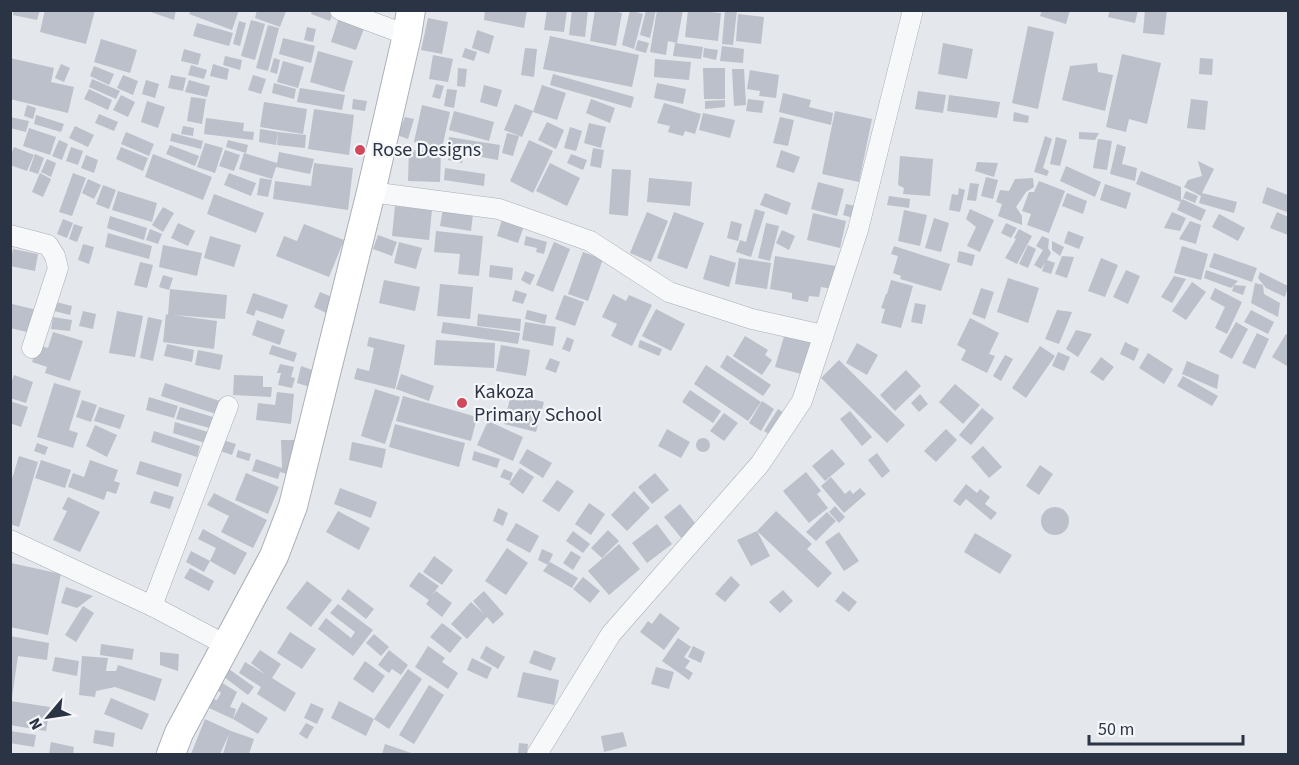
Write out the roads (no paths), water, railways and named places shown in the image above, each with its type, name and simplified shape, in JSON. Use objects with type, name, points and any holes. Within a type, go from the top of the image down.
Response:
[{"type":"street","points":[[171,754],[179,733],[274,556],[293,506],[372,192],[409,23],[340,10]]},
{"type":"street","points":[[537,754],[612,634],[760,464],[802,401],[858,230],[913,10]]},
{"type":"street","points":[[372,192],[499,209],[590,241],[669,292],[752,320],[823,335]]},
{"type":"street","points":[[10,235],[48,245],[55,256],[58,268],[32,348]]},
{"type":"street","points":[[152,606],[228,406]]},
{"type":"street","points":[[11,544],[152,606],[226,645]]},
{"type":"place","name":"Rose Designs","points":[[360,150]]},
{"type":"place","name":"Kakoza Primary School","points":[[462,403]]}]
